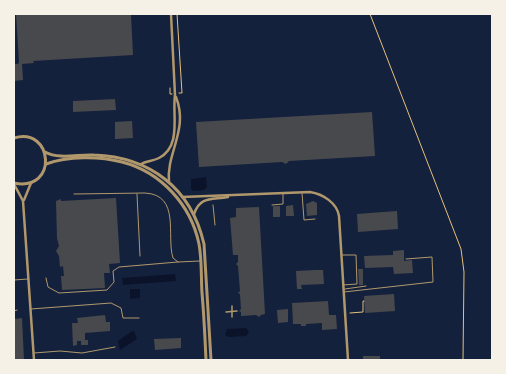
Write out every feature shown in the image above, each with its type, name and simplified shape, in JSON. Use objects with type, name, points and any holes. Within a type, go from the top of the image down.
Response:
[{"type":"street","points":[[141,164],[159,158],[171,146],[174,132],[173,104],[175,95],[171,14]]},
{"type":"street","points":[[169,182],[169,168],[179,133],[178,104],[175,95]]},
{"type":"street","points":[[14,184],[23,185],[38,179],[46,164],[45,152],[42,146],[30,138],[15,137]]},
{"type":"street","points":[[45,152],[56,156],[92,154],[114,156],[141,164],[169,182],[182,196],[194,214],[204,244],[211,360]]},
{"type":"street","points":[[46,164],[61,160],[110,160],[127,163],[158,179],[181,203],[191,219],[199,245],[206,360]]},
{"type":"street","points":[[31,183],[24,201],[34,360]]},
{"type":"street","points":[[14,184],[24,201]]},
{"type":"street","points":[[182,196],[236,196],[302,193],[320,194],[330,201],[337,210],[342,255],[348,360]]},
{"type":"street","points":[[194,214],[198,204],[205,200],[236,196]]},
{"type":"street","points":[[232,306],[232,317]]},
{"type":"street","points":[[226,312],[237,311]]},
{"type":"lane","points":[[136,193],[140,256]]},
{"type":"lane","points":[[302,193],[304,220],[315,219]]},
{"type":"lane","points":[[74,194],[151,194],[164,201],[170,215],[172,256],[178,262]]},
{"type":"lane","points":[[272,205],[283,204],[283,194]]},
{"type":"lane","points":[[213,205],[215,225]]},
{"type":"lane","points":[[342,255],[356,255],[357,284],[344,289]]},
{"type":"lane","points":[[344,289],[433,282],[432,257],[406,259]]},
{"type":"lane","points":[[46,278],[48,287],[59,293],[107,290],[114,282],[114,271],[119,267],[178,262],[200,262]]},
{"type":"lane","points":[[14,280],[29,279]]},
{"type":"lane","points":[[344,289],[366,286]]},
{"type":"lane","points":[[31,310],[111,303],[121,308],[123,318],[140,318]]},
{"type":"lane","points":[[14,311],[18,310]]},
{"type":"lane","points":[[34,353],[60,351],[89,352],[115,347]]},
{"type":"path","points":[[170,88],[170,94],[175,95],[182,93],[177,14]]},
{"type":"path","points":[[370,14],[461,249],[464,272],[463,360]]},
{"type":"path","points":[[345,313],[363,312],[364,301]]},
{"type":"water","points":[[206,177],[207,187],[204,190],[193,191],[191,189],[191,179]]},
{"type":"water","points":[[175,274],[176,281],[123,285],[122,278]]},
{"type":"water","points":[[130,289],[140,289],[140,298],[130,299]]},
{"type":"water","points":[[246,328],[249,332],[246,336],[229,337],[225,335],[227,329]]},
{"type":"water","points":[[134,331],[137,339],[120,350],[118,341]]},
{"type":"building","points":[[16,14],[131,14],[133,55],[33,61],[34,63],[22,64],[23,80],[14,81],[14,64],[18,64],[19,62]]},
{"type":"building","points":[[115,99],[116,110],[73,112],[73,101]]},
{"type":"building","points":[[372,112],[375,156],[289,161],[286,164],[282,162],[199,167],[196,122]]},
{"type":"building","points":[[132,121],[133,138],[115,139],[115,122]]},
{"type":"building","points":[[116,198],[120,263],[109,264],[110,273],[104,273],[105,288],[62,290],[61,276],[64,276],[63,266],[60,267],[59,256],[56,251],[59,246],[57,238],[56,201],[61,199],[61,201]]},
{"type":"building","points":[[313,201],[317,203],[317,215],[307,216],[306,204]]},
{"type":"building","points":[[293,205],[294,216],[286,216],[286,206]]},
{"type":"building","points":[[273,206],[280,206],[280,217],[273,217]]},
{"type":"building","points":[[259,207],[265,314],[259,317],[256,315],[241,316],[241,312],[239,311],[241,309],[240,294],[238,293],[240,291],[238,266],[236,264],[238,262],[238,255],[233,255],[230,218],[236,217],[236,208]]},
{"type":"building","points":[[397,211],[398,229],[358,232],[357,214]]},
{"type":"building","points":[[404,250],[404,261],[412,260],[413,273],[394,274],[393,267],[365,268],[364,256],[393,255],[393,251]]},
{"type":"building","points":[[358,269],[363,269],[363,285],[359,285]]},
{"type":"building","points":[[323,270],[324,284],[301,285],[302,289],[297,289],[296,271]]},
{"type":"building","points":[[394,294],[395,311],[365,313],[364,296]]},
{"type":"building","points":[[328,301],[329,315],[336,315],[337,329],[322,330],[322,323],[306,324],[306,326],[301,326],[301,324],[293,324],[292,303]]},
{"type":"building","points":[[288,309],[288,322],[278,323],[277,310]]},
{"type":"building","points":[[105,315],[106,322],[110,322],[110,331],[85,333],[85,340],[88,340],[88,345],[81,345],[81,341],[77,341],[77,345],[73,346],[72,323],[78,323],[77,318]]},
{"type":"building","points":[[22,318],[24,360],[14,360],[14,319]]},
{"type":"building","points":[[181,338],[181,348],[155,350],[154,339]]},
{"type":"building","points":[[363,356],[380,356],[380,360],[363,360]]}]
